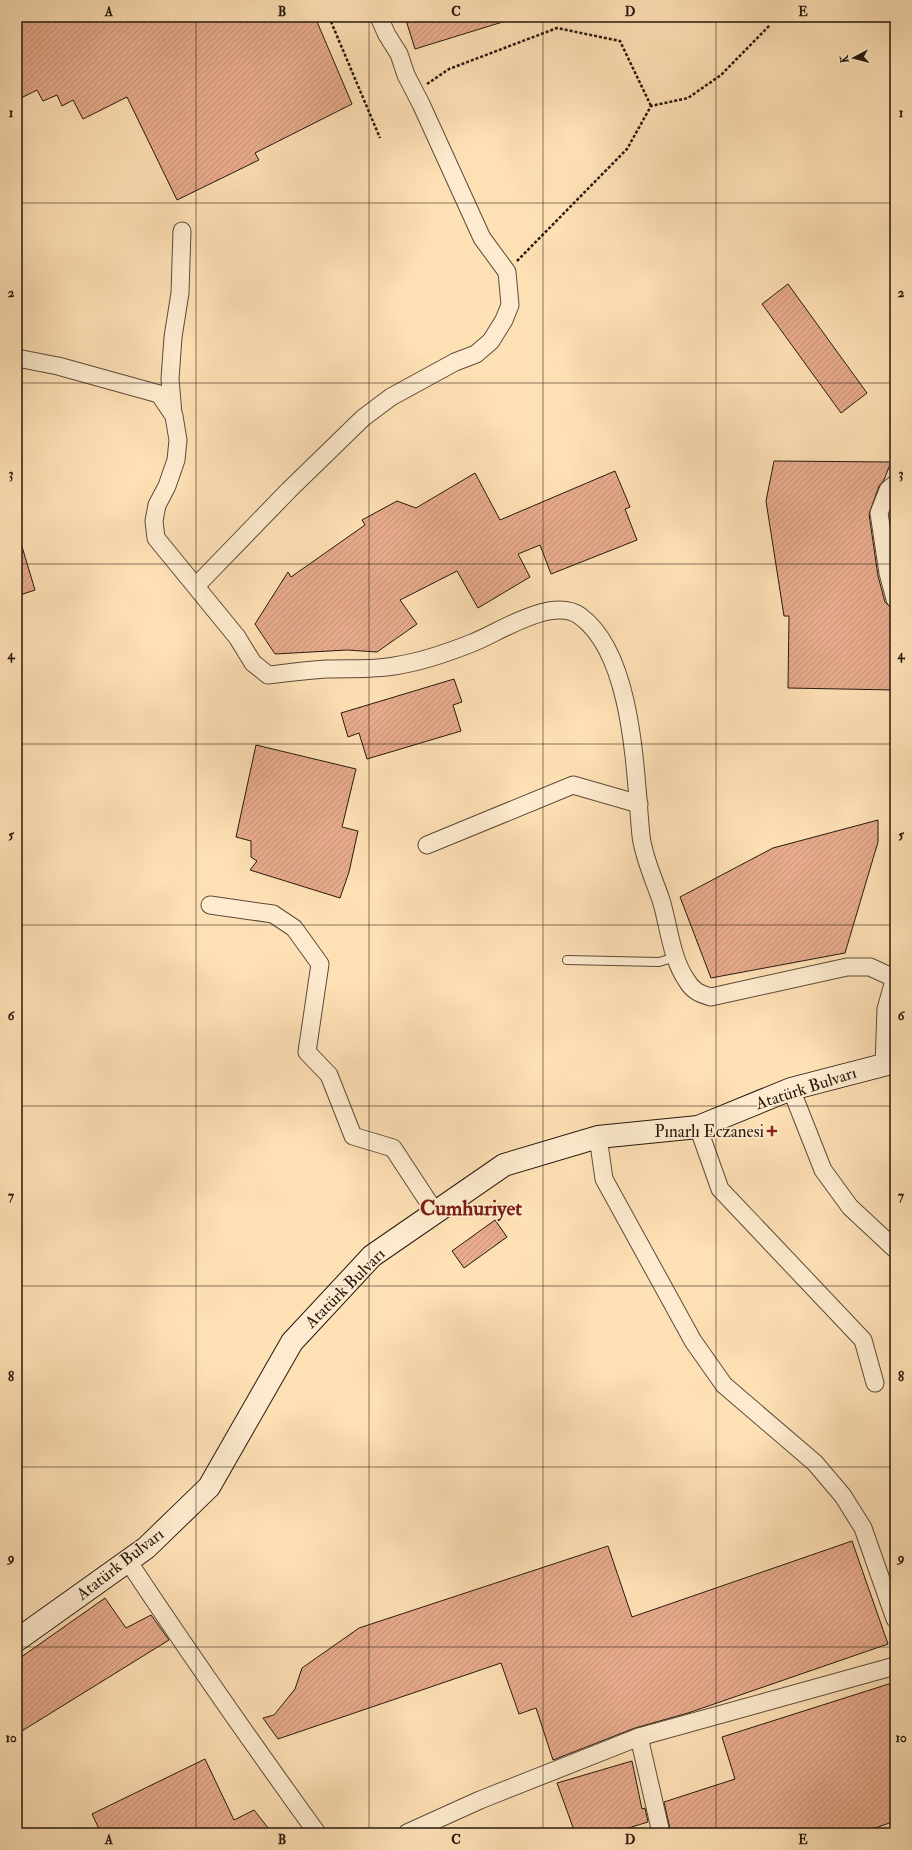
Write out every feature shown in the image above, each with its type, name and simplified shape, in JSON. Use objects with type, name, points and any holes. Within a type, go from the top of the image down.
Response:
[{"type":"street","points":[[196,586],[289,490],[363,418],[391,397],[455,362],[476,354],[491,341],[504,320],[510,305],[510,288],[507,272],[482,238],[406,75],[399,54],[387,35],[379,17]]},
{"type":"street","points":[[182,231],[180,293],[173,337],[170,379],[178,440],[176,460],[167,486],[157,505],[154,521],[156,538],[237,637],[253,663],[268,675],[326,669],[369,669],[393,667],[434,658],[475,642],[539,613],[562,610],[579,615],[596,632],[613,661],[626,706],[634,753],[641,838],[676,957],[686,981],[697,993],[711,997],[847,967],[870,968],[894,978],[886,1009],[890,1063]]},
{"type":"street","points":[[17,358],[58,366],[159,394],[174,416]]},
{"type":"street","points":[[895,484],[888,490],[879,513],[892,571],[895,600]]},
{"type":"street","points":[[428,845],[572,785],[639,804]]},
{"type":"street","points":[[210,905],[273,914],[294,928],[320,964],[307,1052],[329,1075],[353,1136],[393,1148],[435,1212]]},
{"type":"street","name":"Atatürk Bulvarı","points":[[17,1640],[146,1548],[209,1488],[292,1342],[372,1256],[504,1165],[598,1137],[698,1127],[791,1090],[890,1063]]},
{"type":"street","points":[[791,1090],[823,1170],[850,1207],[895,1249]]},
{"type":"street","points":[[698,1127],[720,1190],[863,1340],[875,1383]]},
{"type":"street","points":[[598,1137],[604,1178],[693,1341],[724,1385],[815,1463],[843,1496],[863,1528],[895,1619]]},
{"type":"street","points":[[128,1560],[250,1742],[317,1833]]},
{"type":"street","points":[[407,1833],[480,1800],[639,1737],[895,1666]]},
{"type":"street","points":[[639,1737],[661,1833]]},
{"type":"lane","points":[[567,960],[659,962],[676,957]]},
{"type":"path","points":[[329,17],[380,138]]},
{"type":"path","points":[[507,272],[627,148],[651,106],[688,98],[721,75],[770,25]]},
{"type":"path","points":[[415,92],[449,69],[557,28],[620,42],[651,106]]},
{"type":"building","points":[[17,17],[315,17],[352,104],[255,153],[259,160],[177,200],[127,97],[83,119],[73,100],[62,106],[57,95],[43,101],[37,90],[17,100]]},
{"type":"building","points":[[405,17],[509,17],[509,20],[415,49]]},
{"type":"building","points":[[788,284],[867,393],[841,413],[762,304]]},
{"type":"building","points":[[774,461],[891,462],[884,480],[879,486],[869,514],[878,576],[885,602],[890,607],[895,626],[895,690],[788,688],[789,616],[784,616],[766,501]]},
{"type":"building","points":[[615,471],[630,507],[625,509],[637,540],[551,574],[540,545],[518,554],[530,577],[478,608],[457,571],[400,600],[417,624],[377,652],[347,650],[275,654],[255,624],[288,572],[291,577],[365,525],[362,520],[397,501],[416,508],[475,473],[500,520]]},
{"type":"building","points":[[17,540],[20,540],[35,590],[17,596]]},
{"type":"building","points":[[454,679],[462,702],[453,705],[461,731],[367,759],[359,733],[348,737],[341,713]]},
{"type":"building","points":[[256,745],[356,769],[342,827],[358,831],[349,872],[340,898],[250,870],[257,861],[251,857],[251,841],[236,837]]},
{"type":"building","points":[[878,820],[878,842],[845,953],[711,978],[680,897],[773,848]]},
{"type":"building","points":[[495,1220],[507,1237],[464,1268],[452,1251]]},
{"type":"building","points":[[852,1541],[888,1644],[688,1713],[635,1728],[553,1760],[536,1708],[519,1714],[501,1663],[278,1739],[263,1718],[274,1715],[295,1689],[302,1668],[359,1628],[608,1546],[632,1617]]},
{"type":"building","points":[[105,1598],[126,1628],[151,1615],[169,1640],[17,1734],[17,1660]]},
{"type":"building","points":[[895,1682],[895,1821],[861,1833],[753,1833],[752,1829],[740,1833],[671,1833],[664,1802],[735,1779],[722,1737]]},
{"type":"building","points":[[205,1759],[234,1820],[254,1810],[272,1833],[101,1833],[92,1814]]},
{"type":"building","points":[[632,1761],[642,1809],[645,1808],[648,1822],[612,1833],[575,1833],[557,1783]]},
{"type":"place","name":"Pınarlı Eczanesi","points":[[772,1131]]},
{"type":"district","name":"Cumhuriyet","points":[[471,1208]]}]
